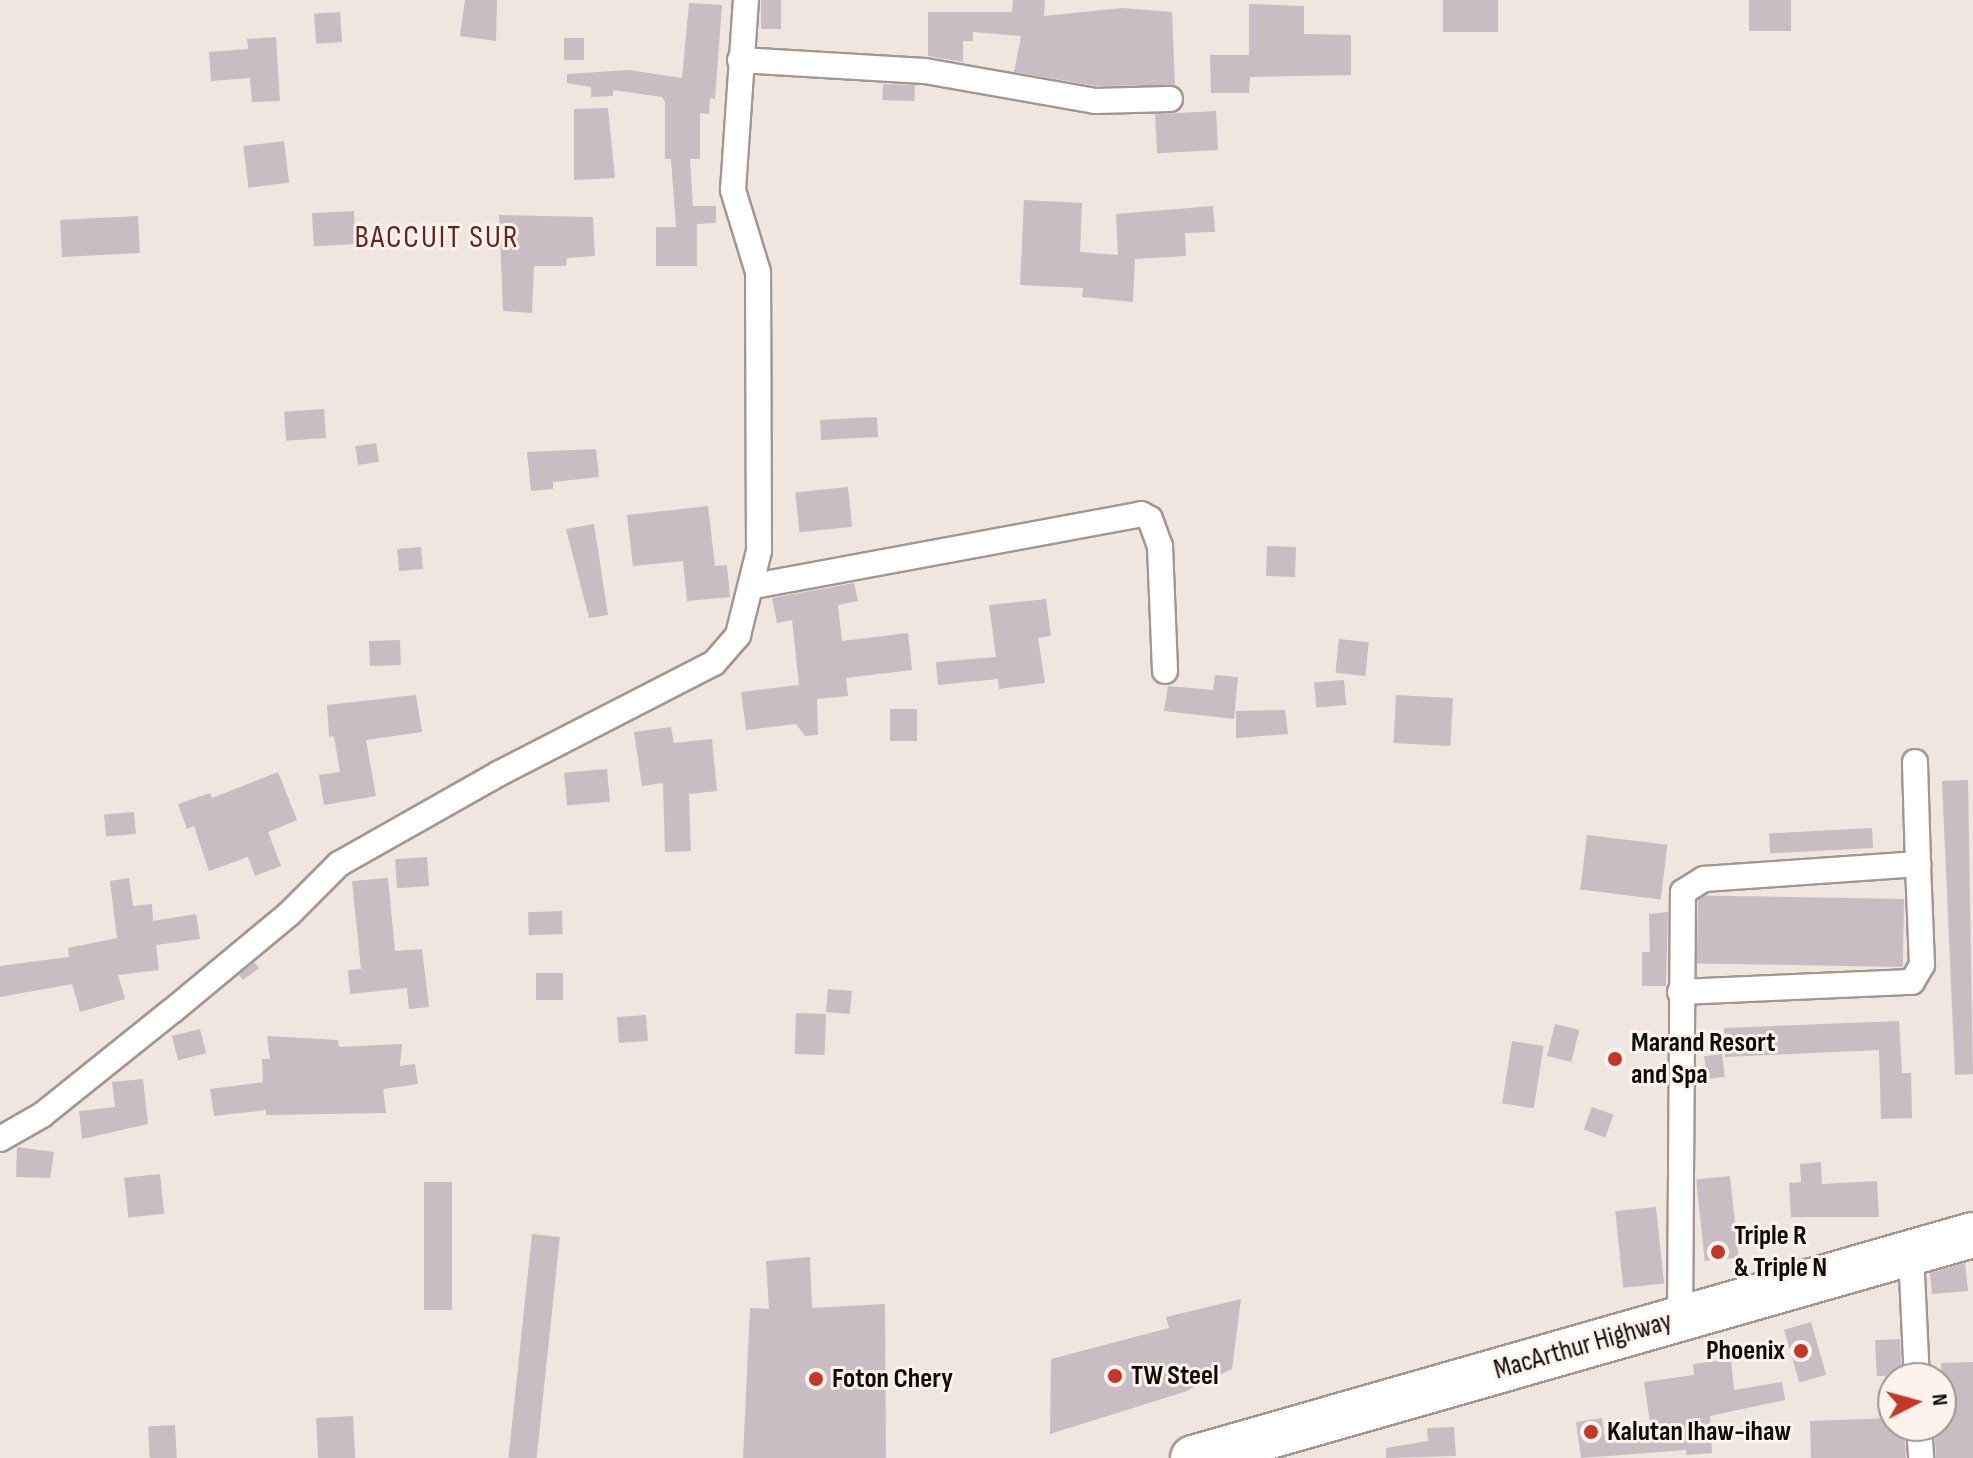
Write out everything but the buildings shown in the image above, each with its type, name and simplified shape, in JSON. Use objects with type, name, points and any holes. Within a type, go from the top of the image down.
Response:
[{"type":"highway","name":"MacArthur Highway","points":[[1193,1458],[1973,1235]]},
{"type":"street","points":[[0,1139],[42,1115],[172,1011],[289,914],[339,864],[512,767],[714,663],[738,635],[754,586],[759,551],[758,272],[733,190],[746,0]]},
{"type":"street","points":[[740,60],[925,71],[1095,101],[1170,99]]},
{"type":"street","points":[[754,586],[1141,514],[1150,519],[1160,546],[1165,671]]},
{"type":"street","points":[[1680,992],[1912,982],[1922,965],[1915,762]]},
{"type":"street","points":[[1680,1318],[1680,902],[1693,881],[1918,864]]},
{"type":"street","points":[[1911,1253],[1916,1362]]},
{"type":"place","name":"Marand Resort and Spa","points":[[1615,1059]]},
{"type":"place","name":"Triple R & Triple N","points":[[1718,1252]]},
{"type":"place","name":"Phoenix","points":[[1801,1351]]},
{"type":"place","name":"TW Steel","points":[[1115,1376]]},
{"type":"place","name":"Foton Chery","points":[[816,1379]]},
{"type":"place","name":"Kalutan Ihaw-ihaw","points":[[1591,1432]]},
{"type":"district","name":"BACCUIT SUR","points":[[437,238]]}]
